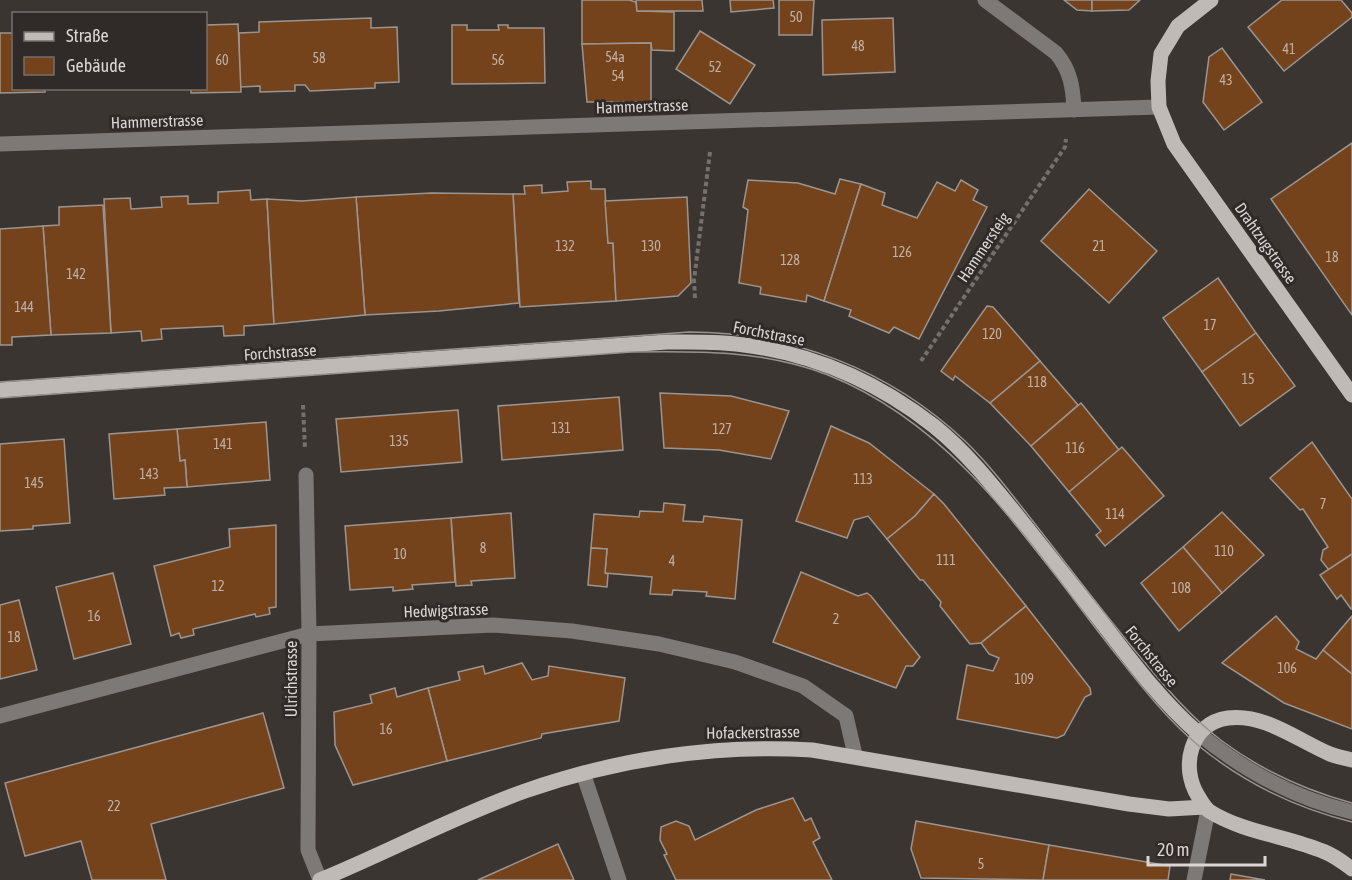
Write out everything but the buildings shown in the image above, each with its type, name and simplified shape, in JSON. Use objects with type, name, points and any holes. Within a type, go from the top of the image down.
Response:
[{"type":"main road","points":[[1159,107],[1158,81],[1161,54],[1178,26],[1210,0]]},
{"type":"main road","name":"Drahtzugstrasse","points":[[1159,107],[1174,144],[1352,395]]},
{"type":"main road","name":"Forchstrasse","points":[[0,390],[667,342],[735,344],[792,354],[830,366],[883,392],[936,427],[962,451],[996,489],[1150,682],[1183,720],[1198,733]]},
{"type":"main road","points":[[1348,864],[1325,852],[1271,836],[1206,809],[1193,789],[1190,755],[1198,733],[1211,723],[1227,718],[1245,718],[1263,722],[1332,755],[1352,760]]},
{"type":"main road","name":"Hofackerstrasse","points":[[320,880],[514,795],[583,773],[700,751],[768,747],[812,750],[855,755],[1129,804],[1169,809],[1206,809]]},
{"type":"street","points":[[985,0],[1056,53],[1071,78],[1074,110]]},
{"type":"street","name":"Hammerstrasse","points":[[0,144],[1159,107]]},
{"type":"street","name":"Ulrichstrasse","points":[[306,475],[309,634],[308,850],[320,880]]},
{"type":"street","name":"Hedwigstrasse","points":[[0,716],[309,634],[493,625],[572,631],[659,644],[735,662],[803,686],[846,716],[855,755]]},
{"type":"street","name":"Forchstrasse","points":[[1198,733],[1258,776],[1319,803],[1352,812]]},
{"type":"street","points":[[583,773],[619,880]]},
{"type":"street","points":[[1194,880],[1206,809]]},
{"type":"path","name":"Hammersteig","points":[[921,360],[1065,147],[1066,138]]},
{"type":"path","points":[[695,298],[694,280],[710,152]]},
{"type":"path","points":[[303,405],[306,475]]},
{"type":"tram line","points":[[0,382],[689,332],[765,339],[802,348],[872,375],[905,394],[965,441],[1002,481],[1147,665],[1198,721],[1222,741],[1268,770],[1317,792],[1352,803]]},
{"type":"tram line","points":[[0,398],[631,352],[706,352],[755,356],[804,367],[828,375],[874,397],[915,424],[952,456],[987,491],[1019,529],[1152,699],[1199,746],[1234,772],[1271,793],[1352,822]]}]
